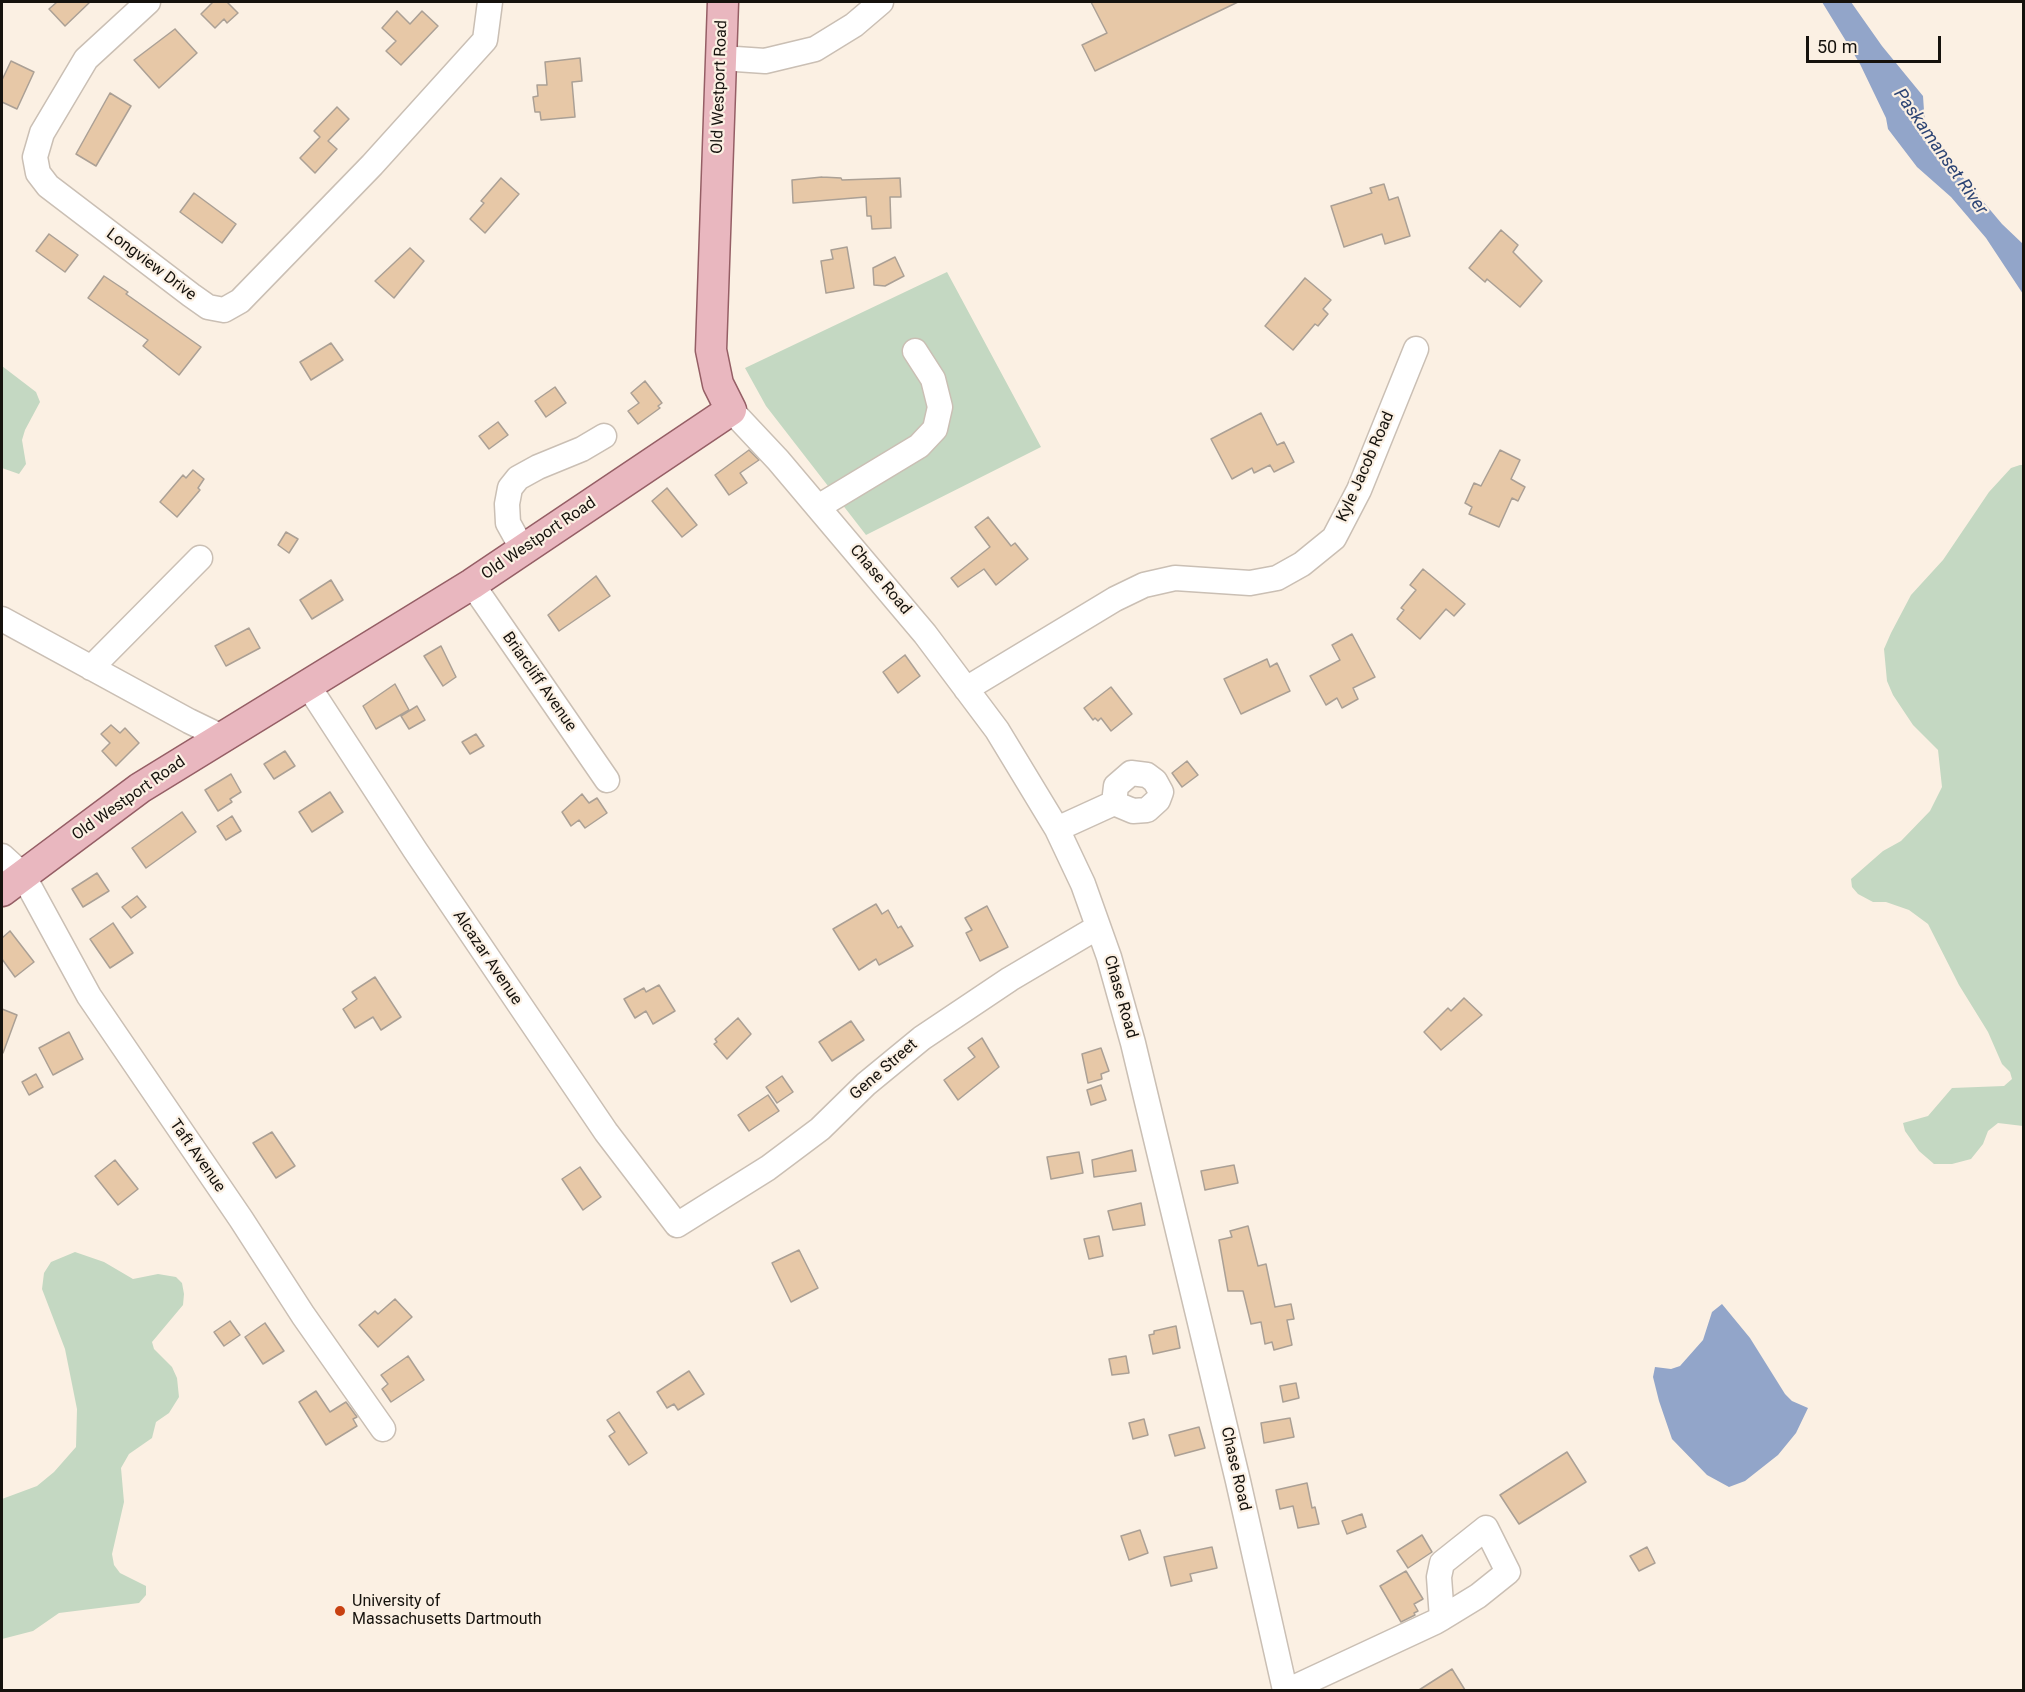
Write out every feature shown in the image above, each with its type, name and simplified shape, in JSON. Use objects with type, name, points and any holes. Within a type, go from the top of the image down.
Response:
[{"type":"main road","name":"Old Westport Road","points":[[9,874],[222,736],[472,584],[731,410],[718,384],[711,350],[723,2]]},
{"type":"street","name":"Longview Drive","points":[[148,2],[86,59],[42,133],[35,157],[38,173],[48,186],[190,295],[208,307],[224,310],[240,301],[372,165],[485,40],[490,2]]},
{"type":"street","points":[[721,58],[765,61],[815,49],[854,25],[881,2]]},
{"type":"street","name":"Kyle Jacob Road","points":[[966,689],[1115,599],[1144,585],[1175,578],[1250,583],[1277,578],[1302,564],[1334,538],[1359,490],[1416,349]]},
{"type":"street","points":[[818,507],[919,446],[935,429],[940,407],[933,379],[915,351]]},
{"type":"street","name":"Chase Road","points":[[731,410],[818,507],[925,634],[1027,776],[1057,829],[1098,927],[1133,1043],[1287,1690]]},
{"type":"street","points":[[523,550],[508,523],[507,504],[510,488],[518,478],[582,449],[604,436]]},
{"type":"street","points":[[91,668],[200,558]]},
{"type":"street","name":"Briarcliff Avenue","points":[[472,584],[607,780]]},
{"type":"street","points":[[2,620],[222,736]]},
{"type":"street","name":"Alcazar Avenue","points":[[307,684],[415,850],[606,1132],[677,1225]]},
{"type":"street","points":[[1057,829],[1114,802]]},
{"type":"street","name":"Taft Avenue","points":[[9,874],[303,1315],[383,1429]]},
{"type":"street","name":"Gene Street","points":[[677,1225],[768,1168],[820,1129],[866,1084],[922,1038],[1010,979],[1098,927]]},
{"type":"street","points":[[1287,1690],[1442,1618]]},
{"type":"green space","points":[[947,272],[1041,447],[866,535],[766,406],[745,368]]},
{"type":"green space","points":[[2,366],[36,392],[40,402],[22,440],[26,464],[19,474],[2,468]]},
{"type":"green space","points":[[2024,465],[2023,1126],[1998,1123],[1988,1131],[1983,1144],[1971,1159],[1952,1164],[1934,1164],[1919,1151],[1905,1131],[1903,1123],[1928,1116],[1952,1088],[2004,1086],[2012,1079],[2010,1072],[2002,1064],[1988,1032],[1959,985],[1928,924],[1909,910],[1886,902],[1873,902],[1858,894],[1852,887],[1851,879],[1883,851],[1901,841],[1930,811],[1942,787],[1938,750],[1913,725],[1893,695],[1887,681],[1884,649],[1911,595],[1943,560],[1989,492],[2011,468]]},
{"type":"green space","points":[[75,1252],[104,1262],[133,1279],[158,1274],[176,1277],[182,1283],[183,1305],[152,1342],[154,1349],[172,1367],[177,1378],[179,1397],[169,1413],[156,1422],[152,1438],[129,1454],[121,1468],[124,1502],[112,1554],[114,1565],[120,1573],[146,1586],[146,1595],[139,1603],[59,1613],[33,1631],[2,1639],[2,1499],[37,1486],[54,1472],[76,1447],[77,1409],[65,1349],[42,1289],[44,1273],[51,1262]]},
{"type":"water","name":"Paskamanset River","points":[[1822,2],[1851,2],[1882,46],[1923,96],[1925,125],[1939,149],[2002,224],[2023,244],[2023,294],[1986,238],[1951,197],[1917,167],[1888,129],[1886,118],[1860,64]]},
{"type":"water","points":[[1722,1304],[1750,1338],[1785,1394],[1792,1401],[1808,1408],[1796,1433],[1778,1455],[1745,1481],[1729,1487],[1707,1475],[1672,1439],[1653,1377],[1655,1367],[1671,1369],[1680,1366],[1703,1340],[1712,1312]]},
{"type":"building","points":[[57,2],[90,2],[65,26],[49,9]]},
{"type":"building","points":[[213,2],[227,2],[238,13],[227,23],[224,19],[215,28],[201,14]]},
{"type":"building","points":[[1091,2],[1238,2],[1095,71],[1082,45],[1107,33]]},
{"type":"building","points":[[397,11],[410,24],[422,11],[438,26],[401,65],[386,51],[396,41],[382,28]]},
{"type":"building","points":[[175,29],[197,53],[159,88],[134,60]]},
{"type":"building","points":[[580,58],[582,81],[572,82],[575,117],[541,120],[540,112],[535,112],[533,97],[538,96],[537,85],[547,85],[545,62]]},
{"type":"building","points":[[11,61],[34,72],[17,109],[2,102],[2,80]]},
{"type":"building","points":[[110,93],[131,106],[96,166],[76,154]]},
{"type":"building","points":[[337,107],[349,119],[328,141],[337,149],[315,173],[300,158],[320,137],[314,131]]},
{"type":"building","points":[[501,178],[519,194],[485,233],[470,219],[484,203],[481,201]]},
{"type":"building","points":[[841,178],[842,180],[900,178],[901,197],[890,197],[891,228],[872,229],[871,216],[867,216],[866,197],[793,203],[792,180]]},
{"type":"building","points":[[1384,184],[1389,200],[1398,197],[1410,236],[1385,244],[1382,234],[1344,247],[1331,206],[1372,193],[1370,188]]},
{"type":"building","points":[[194,193],[236,224],[222,243],[180,212]]},
{"type":"building","points":[[1501,230],[1518,245],[1513,252],[1542,281],[1520,307],[1487,279],[1485,282],[1469,268]]},
{"type":"building","points":[[49,234],[78,255],[65,272],[36,251]]},
{"type":"building","points":[[847,247],[854,288],[826,293],[821,261],[833,259],[831,250]]},
{"type":"building","points":[[410,248],[424,261],[394,298],[375,281]]},
{"type":"building","points":[[895,257],[904,276],[885,286],[874,285],[873,268]]},
{"type":"building","points":[[104,276],[201,347],[179,375],[143,346],[148,340],[88,298]]},
{"type":"building","points":[[1305,278],[1331,300],[1323,309],[1328,314],[1318,326],[1315,324],[1293,350],[1265,326]]},
{"type":"building","points":[[331,343],[343,360],[311,380],[300,362]]},
{"type":"building","points":[[645,381],[662,403],[658,406],[660,408],[638,424],[628,411],[639,403],[631,393]]},
{"type":"building","points":[[555,387],[566,403],[546,417],[535,401]]},
{"type":"building","points":[[1261,413],[1277,445],[1284,442],[1294,462],[1274,472],[1270,465],[1254,473],[1252,468],[1232,479],[1211,439]]},
{"type":"building","points":[[498,422],[508,435],[489,449],[479,436]]},
{"type":"building","points":[[749,450],[759,460],[740,473],[747,483],[729,495],[715,475]]},
{"type":"building","points":[[1500,450],[1520,460],[1511,479],[1525,487],[1518,501],[1512,498],[1499,527],[1469,514],[1472,507],[1465,503],[1474,483],[1481,486]]},
{"type":"building","points":[[193,470],[204,479],[198,488],[200,490],[177,517],[160,502],[183,475],[186,478]]},
{"type":"building","points":[[667,488],[697,525],[682,537],[652,501]]},
{"type":"building","points":[[988,517],[1011,546],[1015,543],[1028,559],[996,585],[984,569],[958,587],[951,578],[990,547],[975,527]]},
{"type":"building","points":[[286,532],[298,539],[289,553],[278,545]]},
{"type":"building","points":[[1423,569],[1465,604],[1454,616],[1446,609],[1420,639],[1397,619],[1404,610],[1401,608],[1416,590],[1410,585]]},
{"type":"building","points":[[596,576],[610,596],[559,631],[548,615]]},
{"type":"building","points":[[331,580],[343,600],[312,619],[300,600]]},
{"type":"building","points":[[249,628],[260,648],[226,666],[215,646]]},
{"type":"building","points":[[1352,634],[1375,677],[1353,688],[1358,699],[1342,708],[1337,698],[1326,705],[1310,676],[1340,660],[1332,645]]},
{"type":"building","points":[[441,646],[456,677],[443,686],[424,656]]},
{"type":"building","points":[[905,655],[920,676],[898,693],[883,672]]},
{"type":"building","points":[[1267,659],[1270,667],[1277,663],[1290,691],[1241,714],[1224,679]]},
{"type":"building","points":[[395,684],[409,710],[376,729],[363,706]]},
{"type":"building","points":[[1111,687],[1132,714],[1111,731],[1101,718],[1098,721],[1095,718],[1093,720],[1084,708]]},
{"type":"building","points":[[417,706],[425,720],[409,729],[401,716]]},
{"type":"building","points":[[111,725],[120,733],[125,728],[139,743],[116,766],[102,751],[110,743],[101,734]]},
{"type":"building","points":[[476,734],[484,746],[470,754],[462,742]]},
{"type":"building","points":[[285,751],[295,766],[274,779],[264,764]]},
{"type":"building","points":[[1187,761],[1198,775],[1182,787],[1172,773]]},
{"type":"building","points":[[231,774],[241,792],[230,799],[232,802],[218,811],[205,790]]},
{"type":"building","points":[[330,792],[343,812],[312,832],[299,812]]},
{"type":"building","points":[[582,794],[589,803],[597,798],[607,813],[585,828],[579,820],[571,826],[562,812]]},
{"type":"building","points":[[182,812],[196,832],[146,868],[132,848]]},
{"type":"building","points":[[232,816],[241,831],[226,840],[217,826]]},
{"type":"building","points":[[97,873],[109,891],[83,907],[72,889]]},
{"type":"building","points":[[137,896],[146,907],[131,918],[122,907]]},
{"type":"building","points":[[876,904],[882,914],[888,910],[898,928],[901,926],[913,946],[879,965],[876,959],[859,970],[833,929]]},
{"type":"building","points":[[987,906],[1008,947],[980,961],[966,933],[972,930],[965,918]]},
{"type":"building","points":[[113,923],[133,953],[110,968],[90,939]]},
{"type":"building","points":[[10,931],[34,962],[15,977],[2,959],[2,938]]},
{"type":"building","points":[[375,977],[401,1017],[381,1030],[373,1017],[355,1028],[343,1009],[357,999],[352,992]]},
{"type":"building","points":[[659,985],[675,1011],[653,1024],[646,1011],[635,1018],[624,999],[644,988],[646,992]]},
{"type":"building","points":[[1464,998],[1482,1015],[1441,1050],[1424,1032],[1448,1008],[1451,1011]]},
{"type":"building","points":[[2,1009],[17,1015],[3,1053],[2,1053]]},
{"type":"building","points":[[738,1018],[751,1034],[727,1059],[714,1044],[717,1042],[715,1039]]},
{"type":"building","points":[[851,1021],[864,1040],[832,1061],[819,1042]]},
{"type":"building","points":[[69,1032],[83,1059],[53,1075],[39,1048]]},
{"type":"building","points":[[982,1038],[999,1067],[958,1100],[944,1080],[975,1057],[968,1048]]},
{"type":"building","points":[[1101,1048],[1109,1071],[1101,1074],[1102,1079],[1088,1083],[1082,1054]]},
{"type":"building","points":[[36,1074],[43,1087],[29,1095],[22,1082]]},
{"type":"building","points":[[782,1076],[793,1092],[777,1103],[766,1087]]},
{"type":"building","points":[[1101,1085],[1106,1100],[1091,1105],[1087,1090]]},
{"type":"building","points":[[768,1095],[779,1111],[749,1131],[738,1115]]},
{"type":"building","points":[[272,1132],[295,1166],[276,1178],[253,1143]]},
{"type":"building","points":[[1132,1150],[1136,1171],[1094,1177],[1092,1160]]},
{"type":"building","points":[[1079,1152],[1083,1173],[1051,1179],[1047,1157]]},
{"type":"building","points":[[115,1160],[138,1189],[118,1205],[95,1176]]},
{"type":"building","points":[[1234,1165],[1238,1183],[1205,1190],[1201,1171]]},
{"type":"building","points":[[580,1167],[601,1197],[583,1210],[562,1179]]},
{"type":"building","points":[[1141,1203],[1145,1225],[1113,1230],[1108,1211]]},
{"type":"building","points":[[1248,1226],[1258,1266],[1266,1264],[1275,1307],[1291,1304],[1294,1319],[1287,1320],[1292,1345],[1274,1350],[1272,1342],[1265,1344],[1261,1322],[1251,1324],[1243,1291],[1228,1291],[1219,1240],[1232,1237],[1230,1231]]},
{"type":"building","points":[[1099,1236],[1103,1256],[1089,1259],[1084,1239]]},
{"type":"building","points":[[799,1250],[818,1288],[791,1302],[772,1263]]},
{"type":"building","points":[[395,1299],[412,1317],[378,1347],[359,1325],[375,1311],[378,1314]]},
{"type":"building","points":[[230,1321],[240,1335],[224,1346],[214,1332]]},
{"type":"building","points":[[265,1323],[284,1351],[263,1364],[245,1337]]},
{"type":"building","points":[[1176,1326],[1180,1348],[1153,1354],[1149,1335],[1154,1334],[1154,1331]]},
{"type":"building","points":[[408,1356],[424,1380],[391,1402],[382,1389],[388,1384],[381,1375]]},
{"type":"building","points":[[1126,1356],[1129,1373],[1112,1375],[1109,1359]]},
{"type":"building","points":[[689,1371],[704,1394],[678,1410],[674,1404],[667,1408],[657,1392]]},
{"type":"building","points":[[1296,1383],[1299,1398],[1283,1402],[1280,1386]]},
{"type":"building","points":[[316,1391],[330,1412],[346,1402],[357,1417],[353,1419],[357,1426],[326,1445],[299,1402]]},
{"type":"building","points":[[619,1412],[647,1453],[629,1465],[609,1436],[615,1432],[607,1420]]},
{"type":"building","points":[[1290,1418],[1294,1437],[1264,1443],[1261,1423]]},
{"type":"building","points":[[1144,1419],[1148,1435],[1133,1439],[1129,1423]]},
{"type":"building","points":[[1199,1427],[1205,1448],[1175,1456],[1169,1435]]},
{"type":"building","points":[[1567,1452],[1586,1482],[1519,1524],[1500,1495]]},
{"type":"building","points":[[1307,1483],[1312,1508],[1315,1507],[1319,1524],[1298,1528],[1293,1506],[1280,1509],[1276,1490]]},
{"type":"building","points":[[1362,1514],[1366,1527],[1347,1534],[1342,1521]]},
{"type":"building","points":[[1140,1530],[1148,1553],[1129,1560],[1121,1536]]},
{"type":"building","points":[[1422,1535],[1432,1552],[1408,1568],[1397,1551]]},
{"type":"building","points":[[1212,1547],[1217,1568],[1190,1574],[1192,1581],[1171,1586],[1164,1557]]},
{"type":"building","points":[[1647,1547],[1655,1563],[1639,1571],[1630,1556]]},
{"type":"building","points":[[1406,1571],[1423,1599],[1414,1604],[1418,1611],[1414,1613],[1415,1615],[1401,1622],[1380,1586]]},
{"type":"building","points":[[1452,1669],[1465,1690],[1419,1690]]},
{"type":"place","name":"University of Massachusetts Dartmouth","points":[[340,1611]]}]
